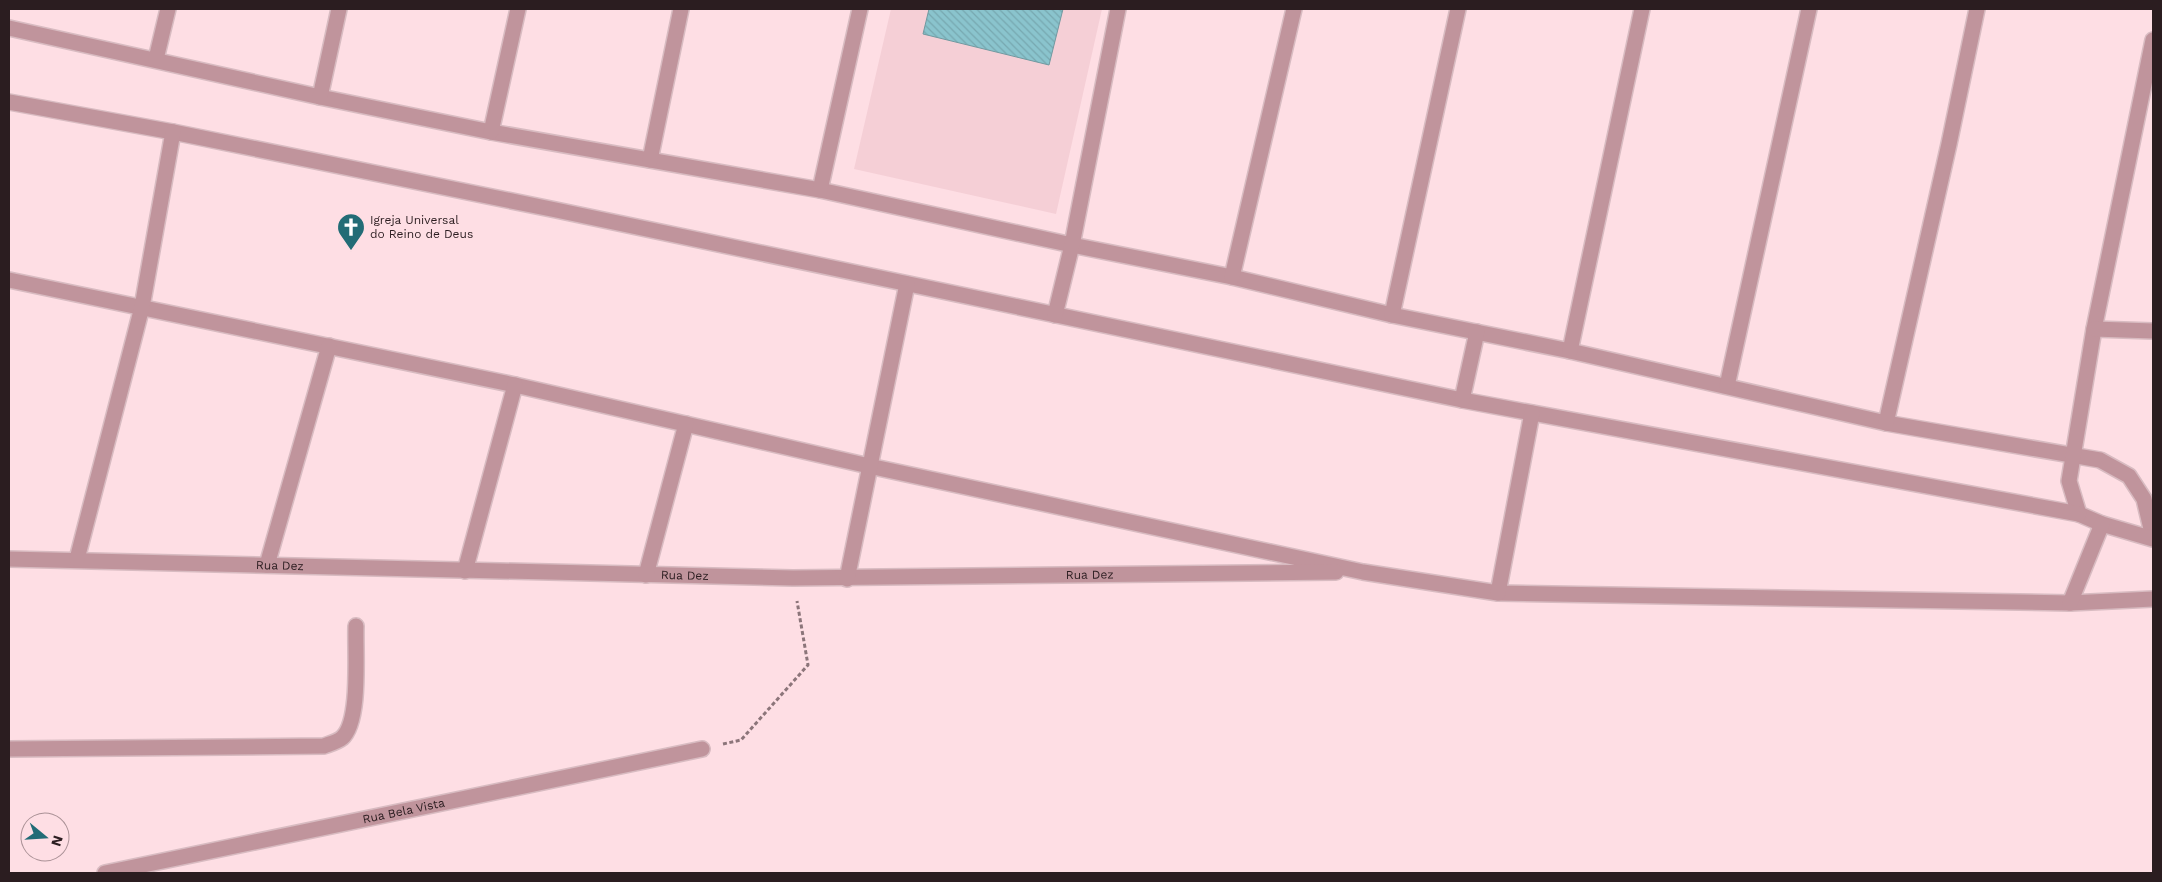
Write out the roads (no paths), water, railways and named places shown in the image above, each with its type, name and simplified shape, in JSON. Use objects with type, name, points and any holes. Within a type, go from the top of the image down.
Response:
[{"type":"street","points":[[156,59],[168,9]]},
{"type":"street","points":[[320,97],[339,9]]},
{"type":"street","points":[[491,132],[518,9]]},
{"type":"street","points":[[650,160],[680,9]]},
{"type":"street","points":[[820,190],[860,9]]},
{"type":"street","points":[[1054,315],[1072,245],[1118,9]]},
{"type":"street","points":[[1232,277],[1294,9]]},
{"type":"street","points":[[1392,315],[1458,9]]},
{"type":"street","points":[[1570,351],[1642,9]]},
{"type":"street","points":[[1727,386],[1809,9]]},
{"type":"street","points":[[1886,423],[1947,154],[1977,9]]},
{"type":"street","points":[[9,28],[156,59],[320,97],[491,132],[820,190],[1072,245],[1232,277],[1392,315],[1570,351],[1886,423],[2100,460],[2129,476],[2144,499],[2153,538],[2102,524],[2079,514],[1462,400],[547,208],[173,132],[9,102]]},
{"type":"street","points":[[2079,514],[2068,481],[2074,456],[2094,329],[2153,40]]},
{"type":"street","points":[[77,559],[142,307],[173,132]]},
{"type":"street","points":[[9,280],[515,385],[869,466],[1362,572],[1498,593],[2070,603],[2153,599]]},
{"type":"street","points":[[847,579],[907,284]]},
{"type":"street","points":[[2094,329],[2153,331]]},
{"type":"street","points":[[1462,400],[1477,332]]},
{"type":"street","points":[[267,565],[329,346]]},
{"type":"street","points":[[465,571],[515,385]]},
{"type":"street","points":[[1498,593],[1532,413]]},
{"type":"street","points":[[646,575],[686,424]]},
{"type":"street","points":[[2070,603],[2102,524]]},
{"type":"street","name":"Rua Dez","points":[[9,559],[77,559],[465,571],[847,579],[1362,572]]},
{"type":"street","points":[[9,749],[324,746],[341,738],[351,726],[355,706],[356,626]]},
{"type":"street","name":"Rua Bela Vista","points":[[105,873],[702,748]]},
{"type":"place","name":"Igreja Universal do Reino de Deus","points":[[351,251]]}]
